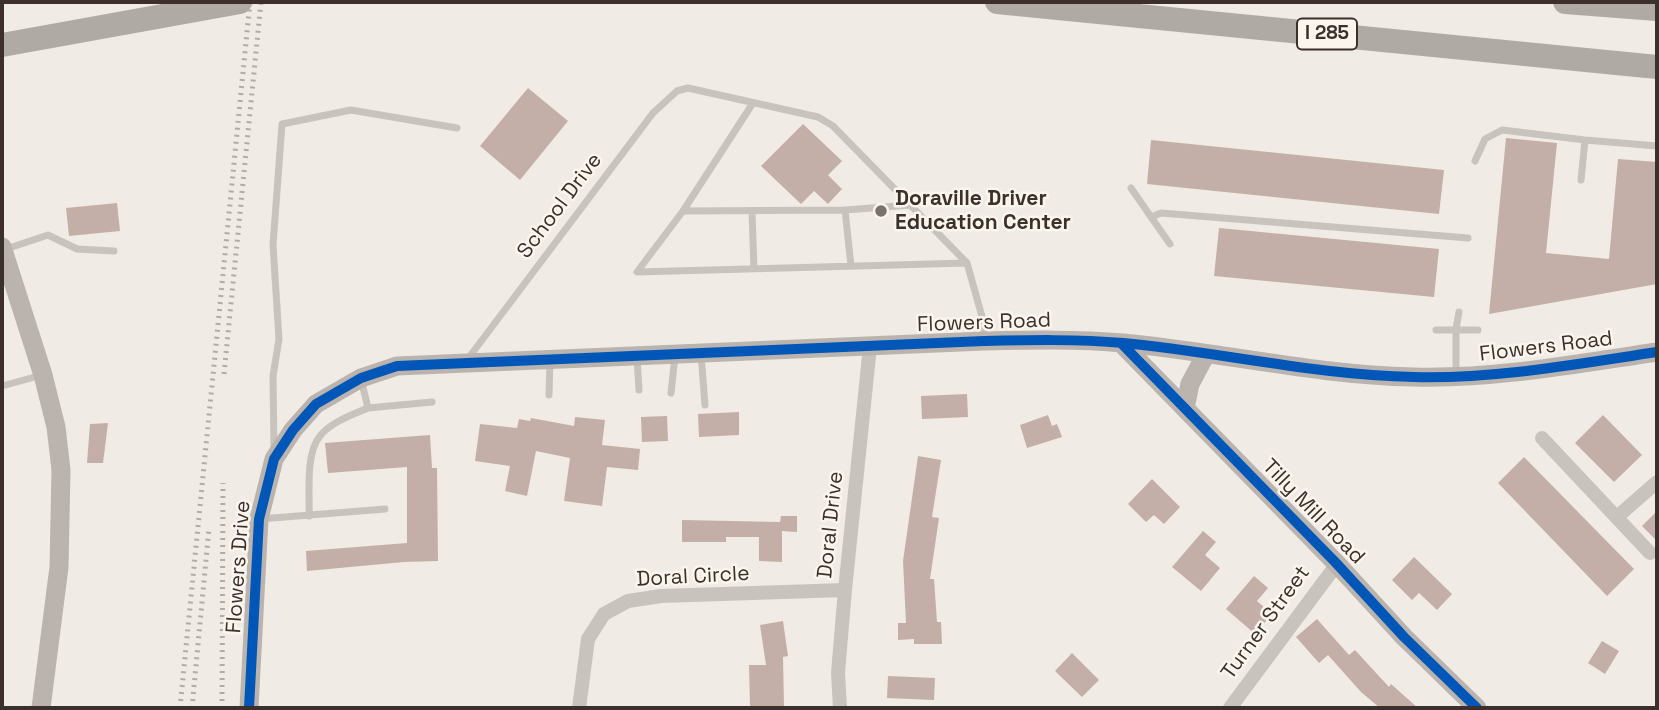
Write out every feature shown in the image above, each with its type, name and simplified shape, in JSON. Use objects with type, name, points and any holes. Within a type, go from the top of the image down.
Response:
[{"type":"highway","points":[[2,45],[240,2]]},
{"type":"highway","name":"I 285","points":[[997,2],[1657,67]]},
{"type":"highway","points":[[1565,2],[1657,9]]},
{"type":"street","points":[[2,249],[43,375],[56,427],[61,470],[59,567],[41,708]]},
{"type":"street","name":"Flowers Road","points":[[316,404],[361,378],[397,366],[984,341],[1121,343],[1319,372],[1413,377],[1508,374],[1657,352]]},
{"type":"street","name":"Tilly Mill Road","points":[[1121,343],[1337,564],[1404,637],[1477,708]]},
{"type":"street","name":"Doral Drive","points":[[840,708],[838,673],[870,346]]},
{"type":"street","points":[[1185,408],[1190,384],[1206,354]]},
{"type":"street","name":"Flowers Drive","points":[[249,708],[259,519],[274,459],[293,430],[316,404]]},
{"type":"street","points":[[1542,438],[1650,553]]},
{"type":"street","points":[[1616,517],[1657,482]]},
{"type":"street","name":"Turner Street","points":[[1230,708],[1337,564]]},
{"type":"street","name":"Doral Circle","points":[[579,708],[588,639],[604,614],[628,600],[661,596],[845,590]]},
{"type":"lane","name":"School Drive","points":[[464,365],[653,113],[677,91],[688,88],[753,103]]},
{"type":"lane","points":[[967,263],[637,272],[683,211],[753,103],[818,117],[843,136],[911,205],[967,263],[984,320],[984,341]]},
{"type":"lane","points":[[274,459],[273,376],[279,340],[274,245],[282,124],[351,110],[457,128]]},
{"type":"lane","points":[[1475,161],[1485,139],[1502,130],[1657,146]]},
{"type":"lane","points":[[1581,180],[1585,140]]},
{"type":"lane","points":[[1131,188],[1170,244]]},
{"type":"lane","points":[[683,211],[845,210],[911,205]]},
{"type":"lane","points":[[845,210],[851,267]]},
{"type":"lane","points":[[752,212],[754,269]]},
{"type":"lane","points":[[1151,217],[1161,213],[1468,238]]},
{"type":"lane","points":[[2,249],[48,235],[78,249],[114,251]]},
{"type":"lane","points":[[1456,377],[1456,328],[1459,312]]},
{"type":"lane","points":[[1436,330],[1478,330]]},
{"type":"lane","points":[[701,354],[705,405]]},
{"type":"lane","points":[[671,393],[675,355]]},
{"type":"lane","points":[[637,357],[639,390]]},
{"type":"lane","points":[[549,395],[550,361]]},
{"type":"lane","points":[[2,386],[43,375]]},
{"type":"lane","points":[[361,378],[368,408]]},
{"type":"lane","points":[[309,516],[310,461],[320,436],[338,422],[368,408],[432,402]]},
{"type":"lane","points":[[259,519],[385,509]]},
{"type":"building","points":[[528,88],[568,121],[520,180],[480,146]]},
{"type":"building","points":[[803,124],[842,161],[828,175],[842,189],[828,204],[814,191],[801,204],[761,166]]},
{"type":"building","points":[[1506,138],[1557,143],[1546,253],[1609,259],[1618,159],[1657,162],[1657,284],[1489,314]]},
{"type":"building","points":[[1151,140],[1444,170],[1439,214],[1147,184]]},
{"type":"building","points":[[117,203],[120,231],[69,236],[66,208]]},
{"type":"building","points":[[1219,228],[1439,249],[1434,297],[1214,276]]},
{"type":"building","points":[[967,394],[968,417],[922,419],[921,396]]},
{"type":"building","points":[[739,412],[739,435],[699,437],[698,414]]},
{"type":"building","points":[[1048,415],[1052,426],[1057,424],[1062,437],[1027,448],[1020,425]]},
{"type":"building","points":[[1603,415],[1642,455],[1614,482],[1575,443]]},
{"type":"building","points":[[667,416],[668,441],[642,442],[641,417]]},
{"type":"building","points":[[575,417],[605,420],[602,445],[640,449],[638,470],[607,467],[602,506],[564,501],[570,458],[536,451],[527,496],[505,491],[510,466],[475,461],[480,424],[517,428],[519,419],[530,421],[531,418],[574,426]]},
{"type":"building","points":[[108,423],[103,463],[87,463],[90,424]]},
{"type":"building","points":[[430,435],[432,468],[437,468],[438,561],[307,571],[306,551],[407,543],[407,467],[328,473],[325,443]]},
{"type":"building","points":[[918,456],[941,460],[932,517],[939,518],[930,579],[934,579],[937,622],[941,622],[942,644],[914,644],[914,639],[898,640],[898,623],[906,623],[903,561]]},
{"type":"building","points":[[1524,457],[1634,569],[1607,596],[1498,483]]},
{"type":"building","points":[[1152,479],[1180,507],[1164,524],[1154,515],[1146,522],[1128,504]]},
{"type":"building","points":[[1657,511],[1657,541],[1642,526]]},
{"type":"building","points":[[781,516],[797,516],[797,532],[782,531],[782,562],[759,561],[759,537],[726,537],[726,542],[682,542],[682,520],[780,522]]},
{"type":"building","points":[[1203,531],[1216,542],[1205,555],[1220,568],[1201,591],[1172,567]]},
{"type":"building","points":[[1414,557],[1452,594],[1437,610],[1419,593],[1412,600],[1392,580]]},
{"type":"building","points":[[1254,576],[1268,588],[1257,601],[1272,614],[1255,634],[1226,609]]},
{"type":"building","points":[[1317,619],[1349,655],[1355,650],[1389,687],[1391,684],[1418,708],[1380,708],[1361,692],[1328,655],[1319,663],[1296,637]]},
{"type":"building","points":[[783,621],[788,656],[783,657],[784,706],[750,706],[749,665],[766,665],[760,625]]},
{"type":"building","points":[[1602,641],[1619,651],[1605,674],[1588,663]]},
{"type":"building","points":[[1072,653],[1099,680],[1082,697],[1055,671]]},
{"type":"building","points":[[888,676],[935,678],[934,700],[887,698]]},
{"type":"railway","points":[[180,708],[250,2]]},
{"type":"railway","points":[[224,374],[261,2]]},
{"type":"railway","points":[[222,708],[223,483]]},
{"type":"railway","points":[[192,708],[209,528]]},
{"type":"cycle path","points":[[249,708],[259,519],[274,459],[293,430],[316,404],[361,378],[397,366],[1053,340],[1159,347],[1340,372],[1445,377],[1536,370],[1657,352]]},
{"type":"cycle path","points":[[1121,343],[1337,564],[1404,637],[1477,708]]},
{"type":"place","name":"Doraville Driver Education Center","points":[[881,211]]}]
